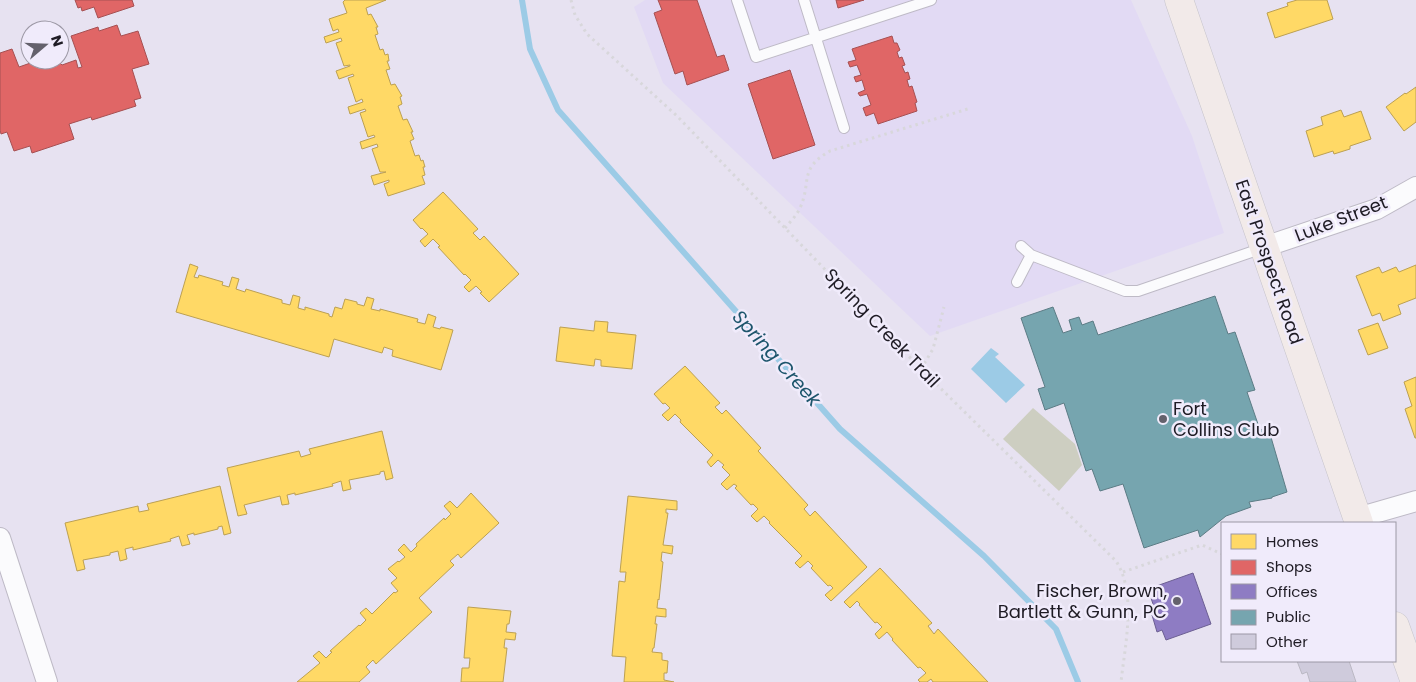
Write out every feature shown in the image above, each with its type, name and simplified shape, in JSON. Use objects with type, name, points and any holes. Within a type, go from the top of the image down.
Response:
[{"type":"main road","name":"East Prospect Road","points":[[1179,0],[1358,521]]},
{"type":"main road","points":[[1396,629],[1415,682]]},
{"type":"street","name":"Luke Street","points":[[1264,247],[1377,208],[1416,187]]},
{"type":"street","points":[[1358,521],[1416,501]]},
{"type":"street","points":[[0,538],[47,682]]},
{"type":"lane","points":[[737,0],[756,57],[931,0]]},
{"type":"lane","points":[[804,0],[844,128]]},
{"type":"lane","points":[[1020,246],[1031,255],[1125,291],[1138,291],[1264,247]]},
{"type":"lane","points":[[1017,282],[1031,255]]},
{"type":"path","name":"Spring Creek Trail","points":[[571,0],[575,15],[587,34],[677,116],[921,369],[1116,561],[1123,572],[1128,601],[1121,682]]},
{"type":"path","points":[[785,228],[800,209],[809,170],[817,158],[830,151],[971,108]]},
{"type":"path","points":[[921,369],[933,349],[944,307]]},
{"type":"path","points":[[1123,572],[1202,545],[1221,554]]},
{"type":"shaded area","points":[[645,0],[1131,0],[1192,136],[1224,233],[930,336],[663,83],[634,7]]},
{"type":"shaded area","points":[[1033,408],[1075,444],[1082,465],[1059,491],[1003,439]]},
{"type":"water","points":[[991,348],[999,354],[995,357],[1025,385],[1006,403],[971,369]]},
{"type":"building: Homes","points":[[345,0],[386,0],[366,8],[368,15],[371,14],[378,27],[376,27],[378,34],[375,35],[380,50],[383,49],[385,55],[388,54],[389,61],[387,61],[390,69],[386,70],[391,85],[395,84],[402,96],[400,97],[402,104],[398,106],[403,120],[407,119],[413,132],[411,132],[414,139],[410,141],[415,156],[419,155],[425,167],[423,167],[425,175],[422,176],[425,184],[388,196],[384,184],[389,182],[389,180],[374,185],[371,176],[386,172],[380,172],[372,149],[378,147],[377,144],[362,149],[360,142],[375,137],[374,135],[368,137],[360,113],[366,111],[365,109],[350,114],[348,107],[363,102],[362,99],[356,102],[348,78],[354,76],[353,74],[339,79],[336,71],[350,66],[344,66],[336,43],[342,41],[341,38],[326,43],[324,37],[339,32],[338,29],[333,31],[329,19],[347,13],[343,2]]},
{"type":"building: Homes","points":[[1297,0],[1327,0],[1333,19],[1275,38],[1267,13],[1288,6],[1287,3]]},
{"type":"building: Homes","points":[[1416,87],[1416,122],[1404,131],[1386,107]]},
{"type":"building: Homes","points":[[1341,110],[1344,117],[1361,111],[1371,139],[1350,146],[1350,149],[1334,154],[1333,151],[1314,157],[1306,131],[1323,125],[1321,117]]},
{"type":"building: Homes","points":[[443,192],[478,229],[473,233],[480,240],[484,236],[519,274],[489,302],[476,286],[469,292],[464,287],[471,280],[438,247],[440,246],[433,239],[425,247],[420,241],[428,234],[413,220]]},
{"type":"building: Homes","points":[[190,264],[198,267],[194,277],[198,278],[199,275],[223,282],[222,285],[229,287],[232,277],[239,279],[236,289],[245,292],[246,289],[282,300],[282,303],[290,305],[293,295],[300,297],[298,308],[305,310],[305,307],[329,314],[332,317],[335,307],[342,309],[345,299],[364,306],[367,297],[374,299],[371,309],[380,311],[380,309],[418,319],[417,322],[425,324],[428,314],[436,317],[433,327],[453,330],[441,370],[392,356],[393,350],[384,347],[382,353],[334,339],[329,357],[176,312]]},
{"type":"building: Homes","points":[[1416,265],[1416,298],[1398,305],[1401,314],[1383,321],[1380,313],[1372,316],[1356,276],[1379,267],[1382,273],[1396,267],[1399,272]]},
{"type":"building: Homes","points":[[595,321],[608,322],[607,332],[636,335],[632,369],[601,366],[601,360],[595,359],[594,366],[556,361],[560,327],[594,331]]},
{"type":"building: Homes","points":[[1378,323],[1388,348],[1368,355],[1358,330]]},
{"type":"building: Homes","points":[[685,366],[720,403],[715,407],[722,414],[726,410],[761,448],[758,451],[808,505],[804,509],[810,516],[815,511],[867,567],[831,601],[825,595],[833,588],[830,585],[828,586],[811,568],[813,566],[808,561],[800,568],[795,563],[802,556],[764,516],[757,522],[751,516],[758,509],[753,504],[751,505],[735,488],[737,486],[734,484],[727,490],[721,484],[730,475],[722,467],[724,465],[718,460],[711,467],[707,462],[713,455],[680,422],[681,420],[675,414],[668,421],[662,415],[670,408],[665,403],[663,404],[654,394]]},
{"type":"building: Homes","points":[[1416,377],[1415,438],[1405,409],[1412,406],[1404,382]]},
{"type":"building: Homes","points":[[382,431],[393,478],[386,480],[384,471],[380,472],[380,474],[349,480],[351,489],[343,491],[341,481],[332,484],[333,486],[295,495],[295,493],[287,495],[289,504],[282,505],[280,496],[244,505],[247,514],[238,516],[227,468],[299,451],[301,457],[311,454],[309,449]]},
{"type":"building: Homes","points":[[220,486],[231,533],[224,535],[222,526],[218,527],[218,529],[187,535],[190,544],[182,546],[179,536],[170,539],[171,541],[133,550],[133,547],[125,549],[127,559],[120,561],[118,551],[110,553],[110,555],[83,560],[85,569],[77,571],[65,523],[138,506],[139,512],[149,510],[147,504]]},
{"type":"building: Homes","points":[[471,493],[499,523],[461,558],[458,554],[450,561],[454,565],[419,598],[432,612],[376,664],[373,660],[366,667],[370,672],[359,682],[297,682],[320,663],[313,656],[319,651],[326,658],[332,652],[330,651],[366,620],[360,613],[366,608],[372,614],[394,592],[398,591],[391,583],[397,578],[388,569],[405,557],[398,550],[404,544],[411,552],[417,546],[416,544],[444,518],[445,520],[451,514],[444,506],[450,501],[457,508]]},
{"type":"building: Homes","points":[[628,496],[677,501],[677,510],[666,509],[666,513],[668,513],[663,545],[673,546],[672,554],[662,552],[661,561],[663,562],[657,608],[666,609],[666,617],[656,616],[655,624],[657,624],[652,652],[662,653],[662,660],[668,661],[664,680],[674,682],[624,682],[626,657],[612,656],[619,581],[625,582],[626,572],[620,572]]},
{"type":"building: Homes","points":[[880,568],[932,623],[928,626],[934,634],[938,629],[988,682],[933,682],[931,679],[927,682],[920,682],[918,680],[926,673],[920,667],[918,668],[887,632],[879,639],[875,634],[882,627],[877,622],[875,623],[857,601],[850,608],[844,602]]},
{"type":"building: Homes","points":[[468,607],[511,611],[506,632],[516,633],[515,640],[505,639],[504,648],[507,648],[503,682],[461,682],[462,668],[469,668],[470,658],[464,658]]},
{"type":"building: Shops","points":[[75,0],[132,0],[134,6],[98,18],[94,7],[82,11],[81,7],[78,8]]},
{"type":"building: Shops","points":[[658,0],[697,0],[717,57],[724,55],[729,70],[687,85],[683,71],[675,74],[654,13],[662,10]]},
{"type":"building: Shops","points":[[836,0],[864,0],[838,8]]},
{"type":"building: Shops","points":[[117,25],[121,36],[138,31],[149,64],[132,69],[141,98],[134,100],[136,106],[92,120],[91,117],[69,124],[74,139],[32,153],[30,146],[14,151],[7,132],[1,134],[0,130],[0,53],[12,49],[20,70],[70,70],[70,62],[76,60],[78,68],[82,67],[71,36],[98,27],[99,31]]},
{"type":"building: Shops","points":[[892,36],[894,43],[897,43],[900,50],[897,52],[899,58],[902,57],[905,65],[902,66],[905,73],[908,72],[910,79],[907,80],[909,87],[912,86],[917,102],[915,103],[917,111],[878,124],[874,113],[866,116],[863,108],[871,105],[867,94],[860,96],[858,93],[865,90],[862,80],[856,82],[854,77],[861,75],[857,65],[850,67],[848,62],[856,60],[852,49]]},
{"type":"building: Shops","points":[[790,70],[815,145],[773,159],[748,84]]},
{"type":"building: Offices","name":"Fischer, Brown, Bartlett & Gunn, PC","points":[[1193,573],[1211,624],[1166,640],[1162,630],[1157,632],[1152,615],[1156,613],[1148,589]]},
{"type":"building: Public","name":"Fort Collins Club","points":[[1215,296],[1228,334],[1235,332],[1255,390],[1247,392],[1260,430],[1268,427],[1287,492],[1272,498],[1249,502],[1251,507],[1226,516],[1200,537],[1198,530],[1144,548],[1123,484],[1100,491],[1092,469],[1086,471],[1064,403],[1045,410],[1038,389],[1045,387],[1021,318],[1053,307],[1063,333],[1072,330],[1069,320],[1079,317],[1082,325],[1093,321],[1098,335]]},
{"type":"building: Other","points":[[1297,662],[1349,662],[1356,682],[1310,682],[1307,672],[1302,674]]},
{"type":"waterway","name":"Spring Creek","points":[[522,0],[530,49],[558,110],[840,429],[984,556],[1056,629],[1078,682]]},
{"type":"place","name":"Fort Collins Club","points":[[1163,419]]},
{"type":"place","name":"Fischer, Brown, Bartlett & Gunn, PC","points":[[1177,601]]}]
